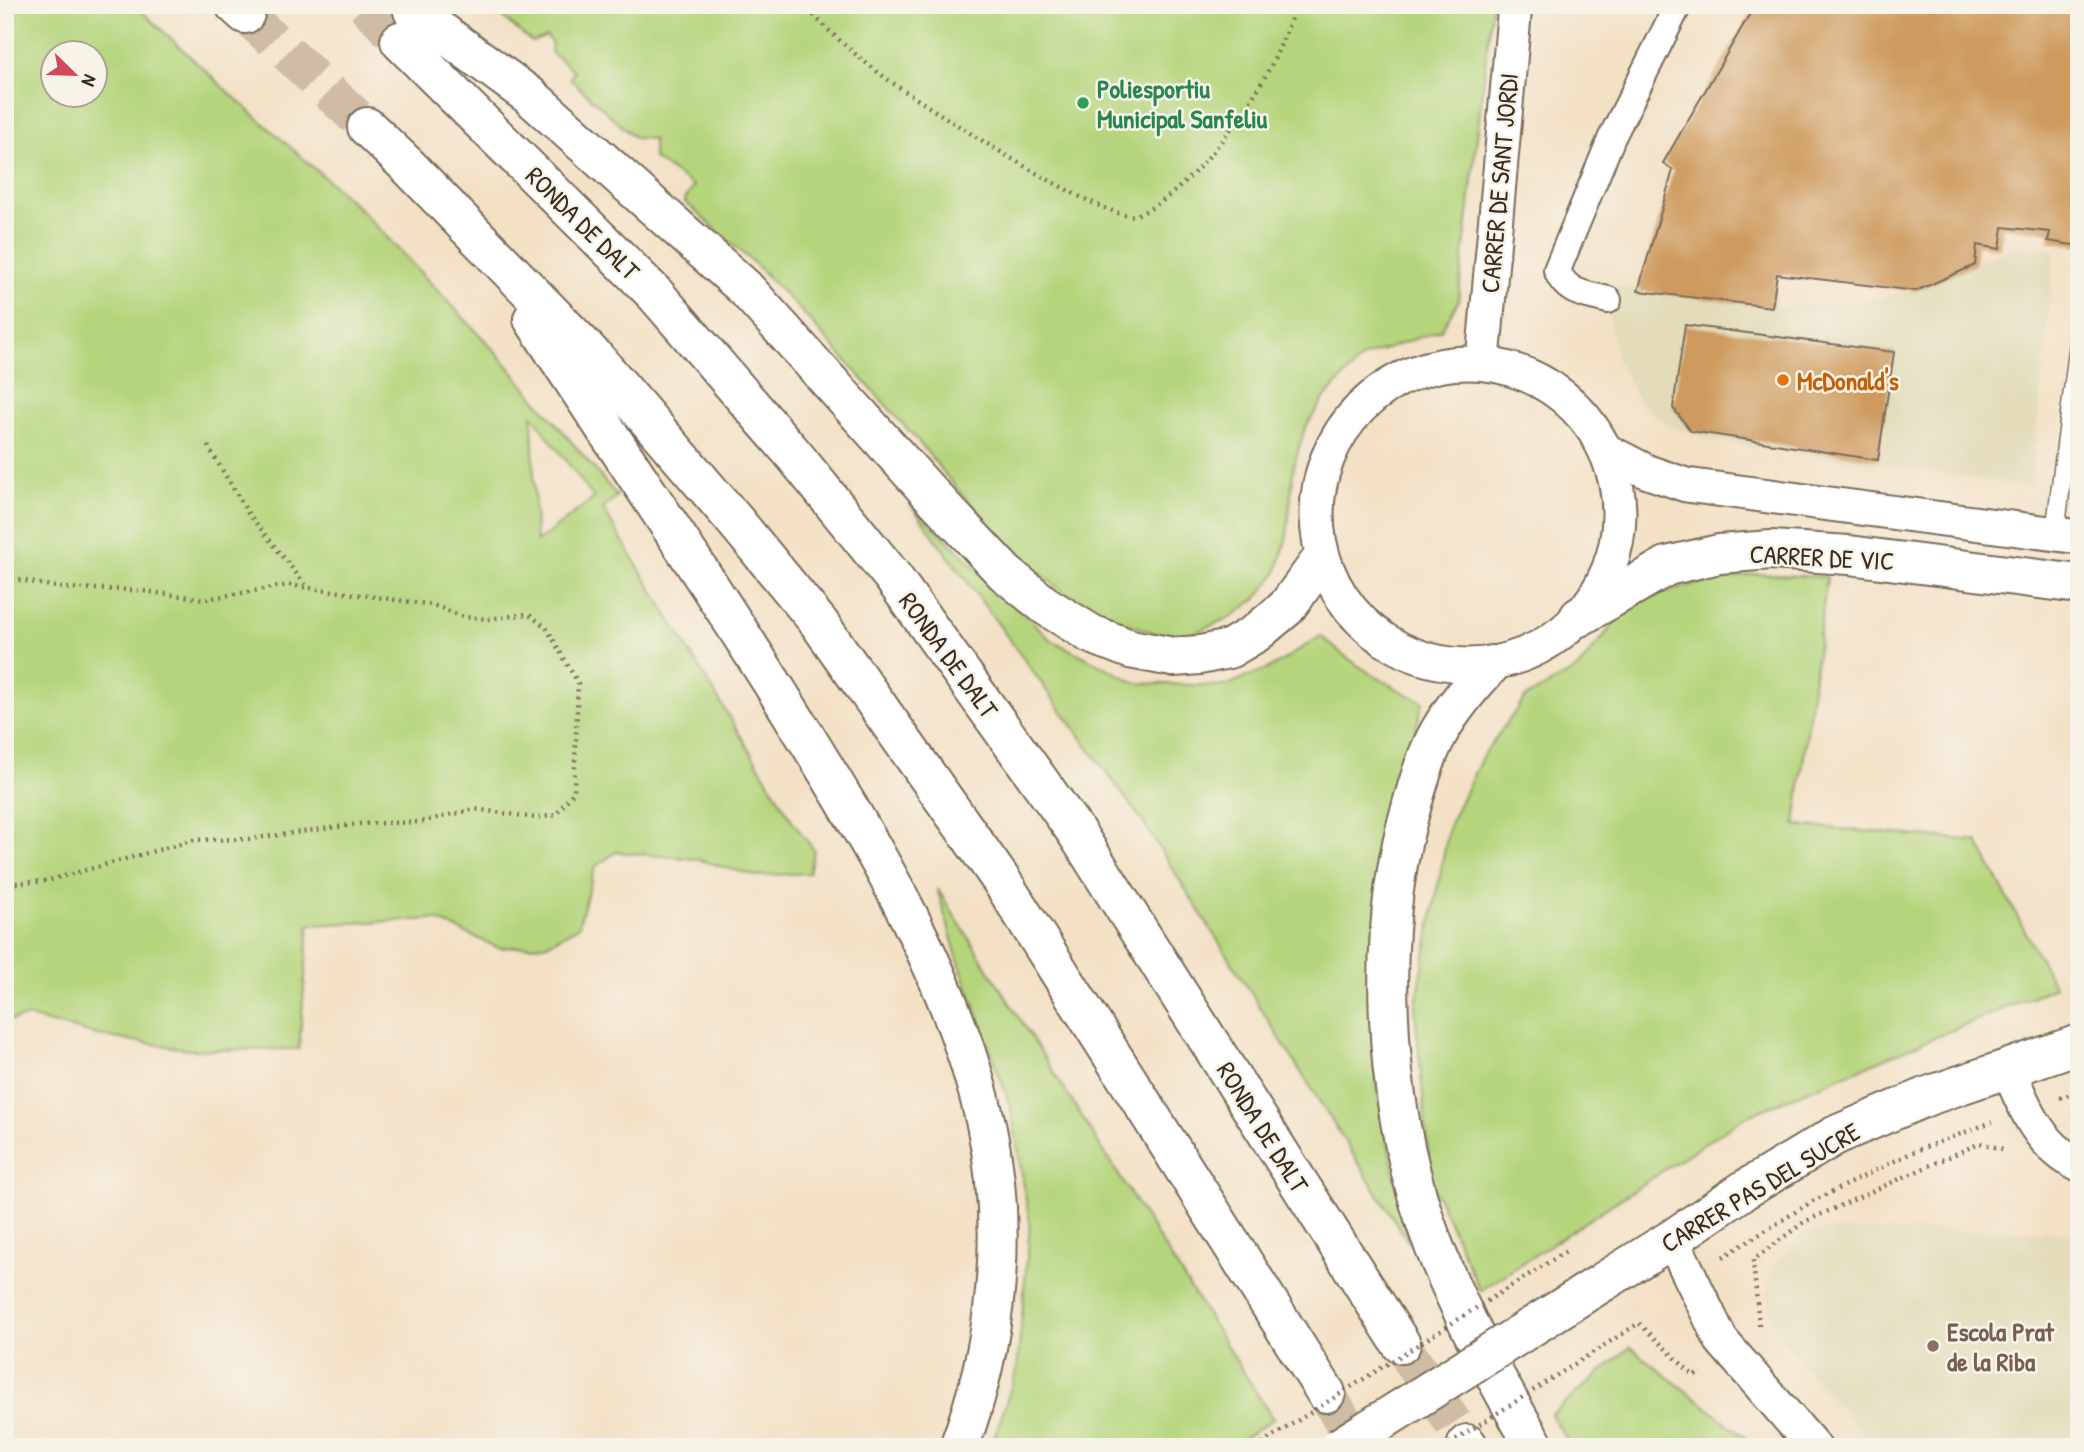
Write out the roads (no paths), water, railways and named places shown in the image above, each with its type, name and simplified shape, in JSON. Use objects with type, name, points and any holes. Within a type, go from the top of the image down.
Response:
[{"type":"main road","name":"RONDA DE DALT","points":[[1321,560],[1286,608],[1256,633],[1229,649],[1173,657],[1130,649],[1091,634],[1046,606],[1005,573],[745,288],[530,96],[407,26],[655,294],[794,456],[892,576],[1076,832],[1401,1344]]},
{"type":"main road","points":[[367,127],[596,359],[820,623],[1001,880],[1326,1393]]},
{"type":"main road","points":[[485,244],[754,653],[832,778],[912,925],[946,998],[971,1064],[986,1128],[994,1186],[997,1246],[987,1349],[974,1407],[959,1447]]},
{"type":"main road","name":"CARRER DE VIC","points":[[1579,617],[1667,566],[1720,554],[1771,550],[1849,555],[2079,584]]},
{"type":"main road","points":[[1491,665],[1466,691],[1439,732],[1423,765],[1408,816],[1390,921],[1391,1051],[1410,1170],[1426,1225],[1463,1312],[1535,1447]]},
{"type":"main road","name":"CARRER PAS DEL SUCRE","points":[[1340,1447],[1836,1135],[1928,1096],[2079,1044]]},
{"type":"street","name":"CARRER DE SANT JORDI","points":[[1483,360],[1515,5]]},
{"type":"street","points":[[1608,300],[1573,290],[1562,283],[1557,270],[1612,137],[1678,5]]},
{"type":"street","points":[[1483,360],[1510,366],[1548,384],[1583,414],[1606,451],[1619,492],[1618,537],[1605,579],[1579,617],[1544,644],[1508,661],[1491,665],[1468,667],[1429,663],[1388,646],[1353,617],[1330,583],[1321,560],[1317,539],[1318,498],[1330,453],[1354,417],[1384,389],[1423,369],[1454,362],[1483,360]]},
{"type":"street","name":"CARRER DE VIC","points":[[1606,451],[1648,472],[1686,485],[2067,535]]},
{"type":"street","points":[[2008,1068],[2034,1123],[2052,1149],[2079,1165]]},
{"type":"street","points":[[1672,1239],[1721,1340],[1814,1447]]},
{"type":"lane","points":[[2067,535],[2079,342]]},
{"type":"tunnel","points":[[365,5],[400,41]]},
{"type":"tunnel","points":[[245,14],[367,127]]},
{"type":"tunnel","points":[[1401,1344],[1467,1444]]},
{"type":"tunnel","points":[[1326,1393],[1359,1447]]},
{"type":"place","name":"Poliesportiu Municipal Sanfeliu","points":[[1083,103]]},
{"type":"place","name":"McDonald's","points":[[1783,380]]},
{"type":"place","name":"Escola Prat de la Riba","points":[[1933,1346]]}]
